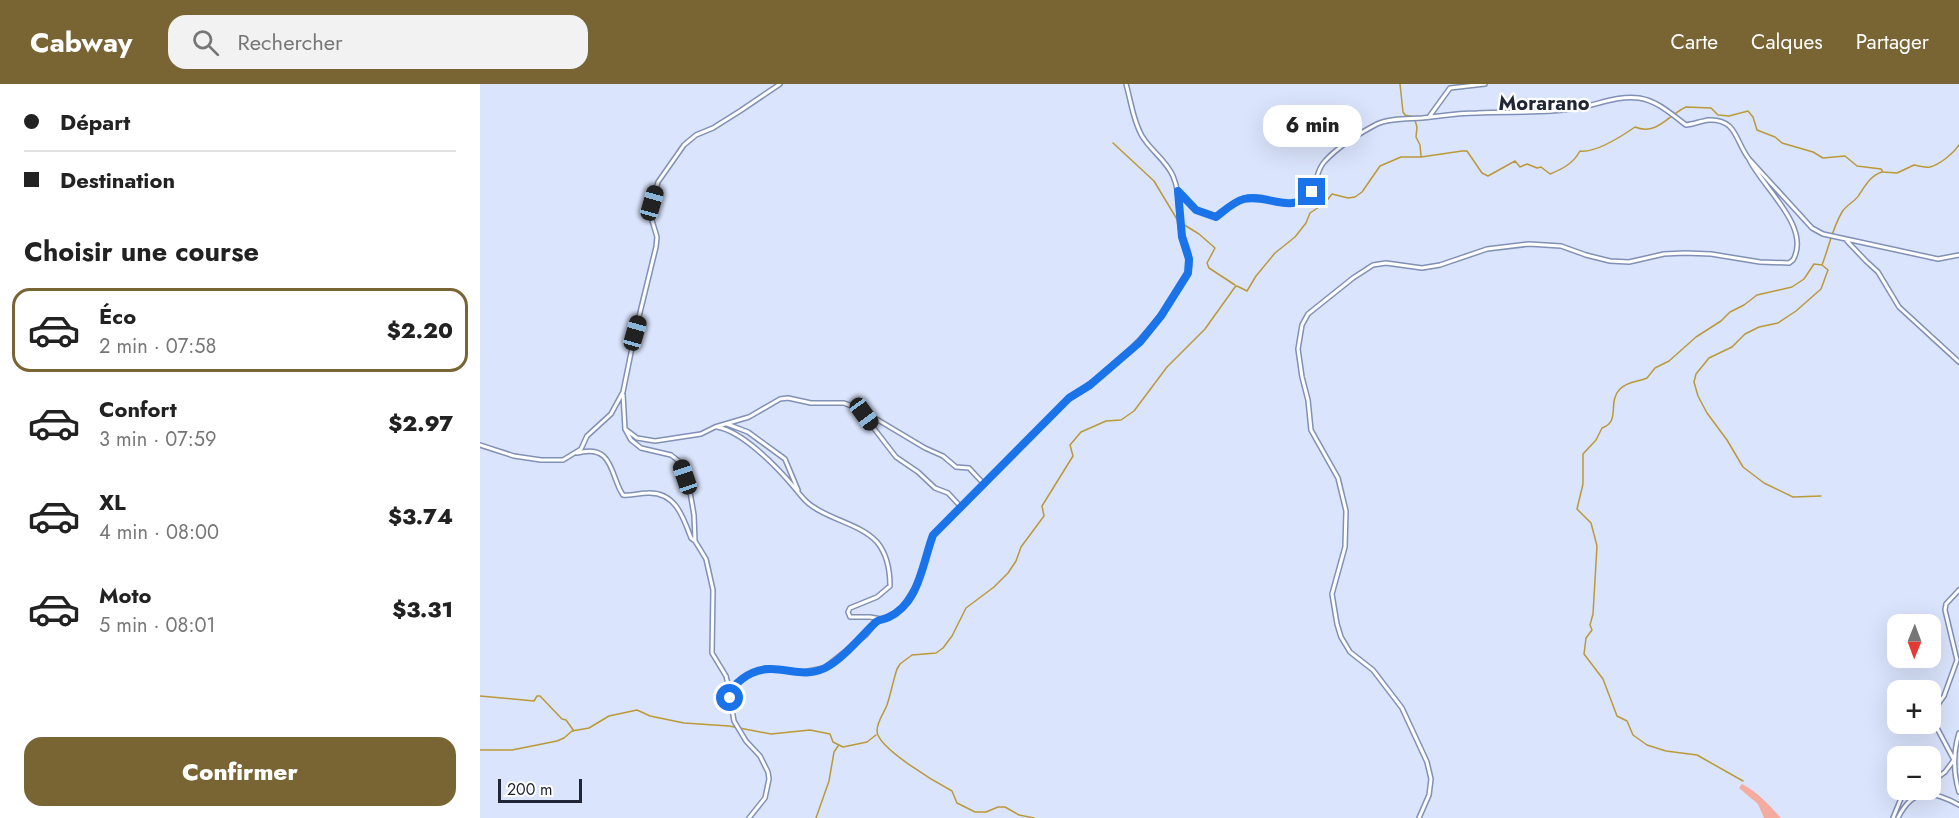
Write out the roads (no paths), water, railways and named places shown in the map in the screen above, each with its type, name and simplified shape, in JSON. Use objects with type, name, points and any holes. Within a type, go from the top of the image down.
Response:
[{"type":"street","points":[[695,541],[690,492],[680,462],[671,455],[641,448],[631,440],[625,429],[623,392],[656,247],[657,237],[651,217],[658,182],[684,145],[696,135],[713,128],[780,84]]},
{"type":"street","points":[[715,427],[729,430],[749,444],[784,477],[809,505],[851,525],[877,543],[887,561],[890,586],[877,597],[850,608],[848,612],[850,617],[881,619],[888,618],[895,613],[911,597],[933,535],[1069,398],[1090,385],[1140,342],[1161,316],[1190,268],[1180,222],[1178,191],[1172,174],[1140,132],[1126,84]]},
{"type":"street","points":[[1429,117],[1450,88],[1485,84]]},
{"type":"street","points":[[1178,191],[1196,210],[1216,217],[1236,202],[1246,198],[1259,198],[1281,204],[1298,202],[1307,198],[1316,186],[1319,170],[1325,161],[1350,141],[1379,123],[1478,112],[1542,113],[1617,98],[1638,98],[1657,103],[1686,124],[1721,120],[1727,123],[1732,128],[1741,149],[1774,193],[1791,221],[1798,248],[1793,260],[1789,263],[1684,253],[1664,254],[1629,262],[1586,255],[1561,246],[1529,244],[1487,249],[1440,266],[1422,268],[1386,263],[1374,265],[1353,278],[1308,314],[1302,325],[1298,349],[1311,430],[1338,478],[1346,511],[1345,547],[1332,594],[1337,624],[1341,637],[1350,651],[1373,670],[1402,708],[1427,762],[1431,779],[1429,795],[1419,818]]},
{"type":"street","points":[[1749,159],[1812,228],[1846,240],[1938,259],[1959,255]]},
{"type":"street","points":[[1846,240],[1878,272],[1899,307],[1959,362]]},
{"type":"street","points":[[480,445],[514,456],[563,460],[581,449],[587,436],[611,414],[623,392]]},
{"type":"street","points":[[625,429],[637,438],[655,441],[701,434],[715,427],[749,417],[780,399],[788,398],[811,403],[844,403],[859,408],[925,448],[943,456],[956,467],[969,468],[983,484]]},
{"type":"street","points":[[859,408],[896,457],[918,472],[935,488],[948,493],[961,507]]},
{"type":"street","points":[[725,424],[748,432],[785,459],[800,494]]},
{"type":"street","points":[[576,453],[589,451],[599,454],[608,461],[613,467],[623,495],[632,496],[645,492],[668,497],[675,503],[706,560],[713,590],[712,653],[726,676],[730,703],[738,729],[760,756],[768,772],[765,798],[749,818]]},
{"type":"street","points":[[1954,760],[1937,728],[1934,710],[1944,696],[1957,660],[1945,610],[1946,604],[1959,590]]},
{"type":"street","points":[[730,692],[743,678],[765,668],[803,672],[824,668],[834,662],[881,619]]},
{"type":"street","points":[[1959,733],[1954,760],[1954,772],[1959,792]]},
{"type":"street","points":[[1941,775],[1954,760]]},
{"type":"street","points":[[1898,818],[1909,800],[1926,794],[1942,795],[1959,805]]},
{"type":"street","points":[[1893,818],[1900,800]]},
{"type":"waterway","points":[[1400,84],[1403,112],[1405,115],[1414,117],[1421,156]]},
{"type":"waterway","points":[[1034,818],[1019,815],[1005,807],[986,812],[975,812],[957,803],[952,791],[909,764],[887,746],[880,738],[877,727],[887,705],[897,669],[912,655],[936,653],[943,648],[952,636],[966,608],[1008,573],[1021,547],[1044,516],[1042,506],[1073,456],[1070,445],[1081,432],[1106,421],[1121,420],[1134,411],[1167,367],[1205,329],[1235,287],[1247,291],[1275,253],[1295,237],[1306,223],[1310,213],[1325,203],[1332,194],[1348,198],[1355,197],[1362,192],[1380,166],[1401,157],[1421,157],[1462,151],[1467,151],[1482,173],[1488,176],[1515,161],[1520,167],[1527,164],[1537,168],[1541,167],[1550,174],[1571,163],[1580,151],[1601,147],[1635,127],[1643,129],[1656,127],[1686,107],[1711,108],[1718,115],[1729,116],[1748,111],[1753,117],[1757,130],[1775,137],[1782,143],[1813,152],[1823,158],[1845,156],[1857,166],[1881,169],[1883,172],[1897,173],[1914,165],[1934,166],[1954,152],[1959,145]]},
{"type":"waterway","points":[[1113,143],[1154,181],[1178,221],[1199,234],[1215,248],[1207,263],[1209,268],[1235,285]]},
{"type":"waterway","points":[[1743,781],[1697,755],[1666,751],[1647,745],[1633,735],[1627,721],[1617,716],[1603,679],[1584,654],[1586,638],[1592,630],[1590,625],[1593,614],[1597,546],[1591,523],[1577,509],[1583,484],[1583,454],[1596,440],[1602,428],[1611,421],[1616,394],[1623,386],[1647,378],[1655,368],[1669,361],[1696,337],[1757,295],[1792,287],[1804,279],[1814,264],[1822,265],[1842,212],[1871,178],[1882,172]]},
{"type":"waterway","points":[[1821,496],[1793,497],[1764,483],[1743,467],[1707,413],[1694,382],[1696,374],[1709,358],[1732,347],[1745,334],[1759,327],[1778,323],[1821,289],[1828,270],[1822,265]]},
{"type":"waterway","points":[[480,696],[534,701],[537,696],[540,696],[562,719],[566,720],[574,731]]},
{"type":"waterway","points":[[480,750],[512,750],[557,741],[572,731],[589,728],[609,716],[637,710],[650,716],[684,723],[729,726],[771,734],[810,730],[830,734],[833,742],[843,747],[867,742],[876,735]]},
{"type":"waterway","points":[[816,818],[829,781],[834,752],[838,746]]},
{"type":"district","name":"Morarano","points":[[1544,103]]}]
